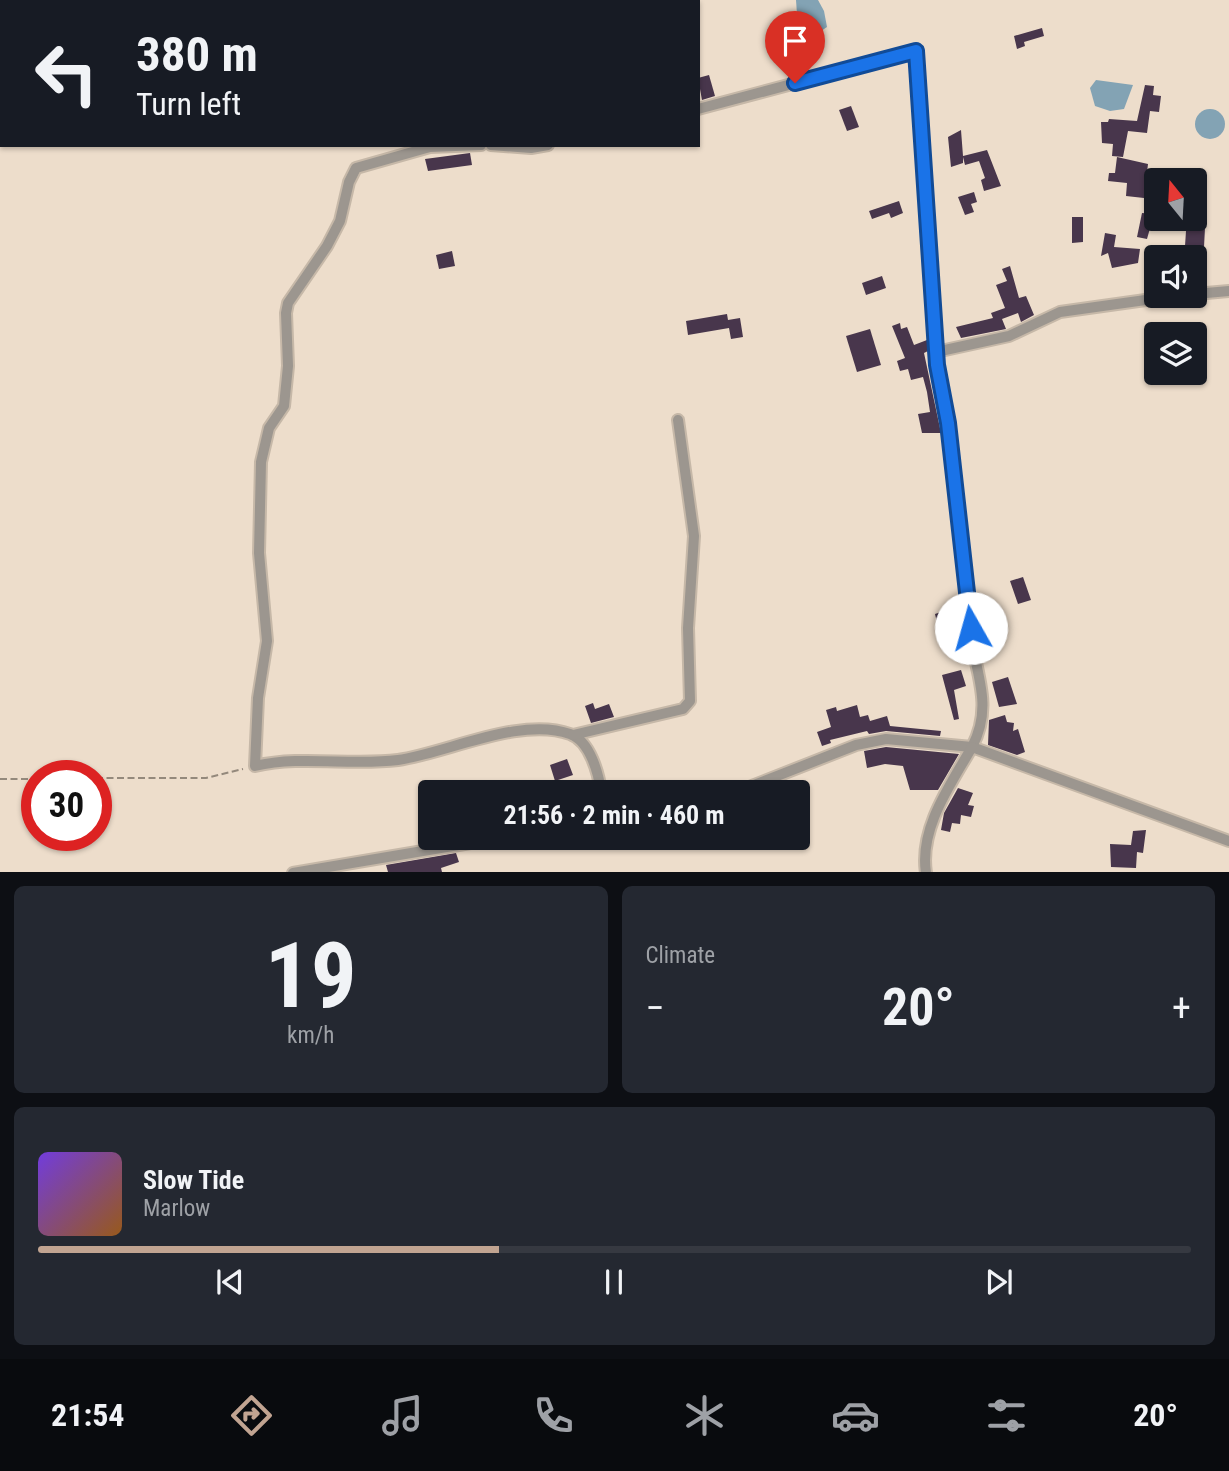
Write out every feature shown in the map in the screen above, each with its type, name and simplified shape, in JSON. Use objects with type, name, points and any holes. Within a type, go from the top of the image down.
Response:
[{"type":"street","points":[[700,108],[916,51],[936,352],[948,423],[974,654],[982,688],[982,728],[934,817],[924,858],[926,872]]},
{"type":"street","points":[[430,147],[356,168],[336,229],[288,303],[284,406],[268,428],[261,462],[259,553],[267,641],[258,698],[255,766],[310,760],[361,763],[400,760],[491,734],[551,730],[573,735],[683,709],[690,701],[688,628],[694,536],[678,420]]},
{"type":"street","points":[[518,147],[537,147]]},
{"type":"street","points":[[1207,293],[1229,291]]},
{"type":"street","points":[[936,352],[1009,336],[1060,312],[1144,300]]},
{"type":"street","points":[[573,735],[589,751],[597,780]]},
{"type":"street","points":[[767,780],[856,745],[886,738],[972,747],[1229,841]]},
{"type":"street","points":[[299,872],[428,850]]},
{"type":"path","points":[[112,778],[206,778],[255,766]]},
{"type":"path","points":[[0,779],[21,779]]},
{"type":"water","points":[[796,0],[818,0],[824,11],[827,27],[812,37],[798,28]]},
{"type":"water","points":[[1096,80],[1133,85],[1124,109],[1110,111],[1095,106],[1090,88]]},
{"type":"water","points":[[1210,109],[1221,113],[1225,124],[1221,135],[1210,139],[1199,135],[1195,124],[1199,113]]},
{"type":"building","points":[[1042,28],[1044,36],[1024,42],[1025,46],[1017,49],[1014,36]]},
{"type":"building","points":[[709,75],[715,96],[702,100],[700,77]]},
{"type":"building","points":[[1145,85],[1154,86],[1153,95],[1161,96],[1159,112],[1150,111],[1147,133],[1128,131],[1123,157],[1112,156],[1113,144],[1102,143],[1101,122],[1108,122],[1109,119],[1137,121]]},
{"type":"building","points":[[851,106],[859,127],[847,131],[839,110]]},
{"type":"building","points":[[961,130],[963,156],[987,150],[1001,186],[984,191],[981,180],[985,178],[979,161],[965,165],[963,157],[963,163],[951,167],[948,137]]},
{"type":"building","points":[[470,153],[472,165],[428,171],[425,159]]},
{"type":"building","points":[[1117,157],[1148,164],[1148,168],[1144,168],[1144,198],[1126,196],[1127,183],[1108,181],[1109,173],[1115,173]]},
{"type":"building","points":[[974,192],[977,202],[971,204],[974,212],[965,215],[958,197]]},
{"type":"building","points":[[899,201],[903,213],[891,218],[889,213],[872,219],[869,211]]},
{"type":"building","points":[[1144,213],[1144,231],[1149,231],[1147,239],[1137,237]]},
{"type":"building","points":[[1072,217],[1083,217],[1083,242],[1072,243]]},
{"type":"building","points":[[1186,231],[1205,231],[1204,245],[1185,245]]},
{"type":"building","points":[[1105,233],[1116,235],[1114,247],[1140,249],[1138,263],[1112,268],[1108,253],[1101,256]]},
{"type":"building","points":[[452,251],[455,266],[439,269],[436,255]]},
{"type":"building","points":[[1010,266],[1019,298],[1026,296],[1034,315],[1021,322],[1018,313],[1002,319],[1006,329],[961,338],[956,327],[993,318],[991,313],[1005,308],[996,285],[1007,281],[1002,269]]},
{"type":"building","points":[[882,276],[886,288],[866,295],[862,283]]},
{"type":"building","points":[[727,314],[728,320],[740,318],[743,337],[731,339],[729,328],[688,335],[686,321]]},
{"type":"building","points":[[900,323],[901,329],[907,327],[914,345],[927,340],[928,351],[924,353],[941,433],[922,433],[918,414],[930,412],[927,392],[923,377],[911,380],[908,369],[900,371],[897,361],[905,358],[892,326]]},
{"type":"building","points":[[870,329],[881,365],[857,372],[846,336]]},
{"type":"building","points":[[1023,577],[1031,600],[1018,604],[1010,581]]},
{"type":"building","points":[[947,610],[955,637],[942,641],[935,614]]},
{"type":"building","points":[[961,670],[966,686],[954,690],[959,719],[954,720],[942,675]]},
{"type":"building","points":[[1008,677],[1017,704],[999,707],[992,682]]},
{"type":"building","points":[[593,703],[595,709],[609,704],[614,717],[591,723],[585,706]]},
{"type":"building","points":[[857,705],[860,717],[868,715],[870,721],[887,716],[890,726],[941,731],[940,736],[886,731],[869,734],[867,731],[830,740],[831,743],[822,746],[817,732],[831,727],[826,710],[836,707],[837,711]]},
{"type":"building","points":[[1005,715],[1007,722],[1014,723],[1013,731],[1018,729],[1025,752],[1017,755],[988,745],[989,720]]},
{"type":"building","points":[[886,747],[959,754],[938,790],[910,790],[903,766],[885,764],[867,768],[864,751]]},
{"type":"building","points":[[567,759],[573,775],[555,780],[550,765]]},
{"type":"building","points":[[958,788],[973,793],[968,805],[974,806],[971,817],[961,815],[960,824],[952,823],[950,832],[941,830],[944,813]]},
{"type":"building","points":[[1146,830],[1143,853],[1137,852],[1136,868],[1111,867],[1110,844],[1131,845],[1133,831]]},
{"type":"building","points":[[456,853],[459,862],[441,868],[442,872],[388,872],[386,865]]},
{"type":"route","points":[[795,83],[916,51],[937,365],[948,423],[971,628]]}]
